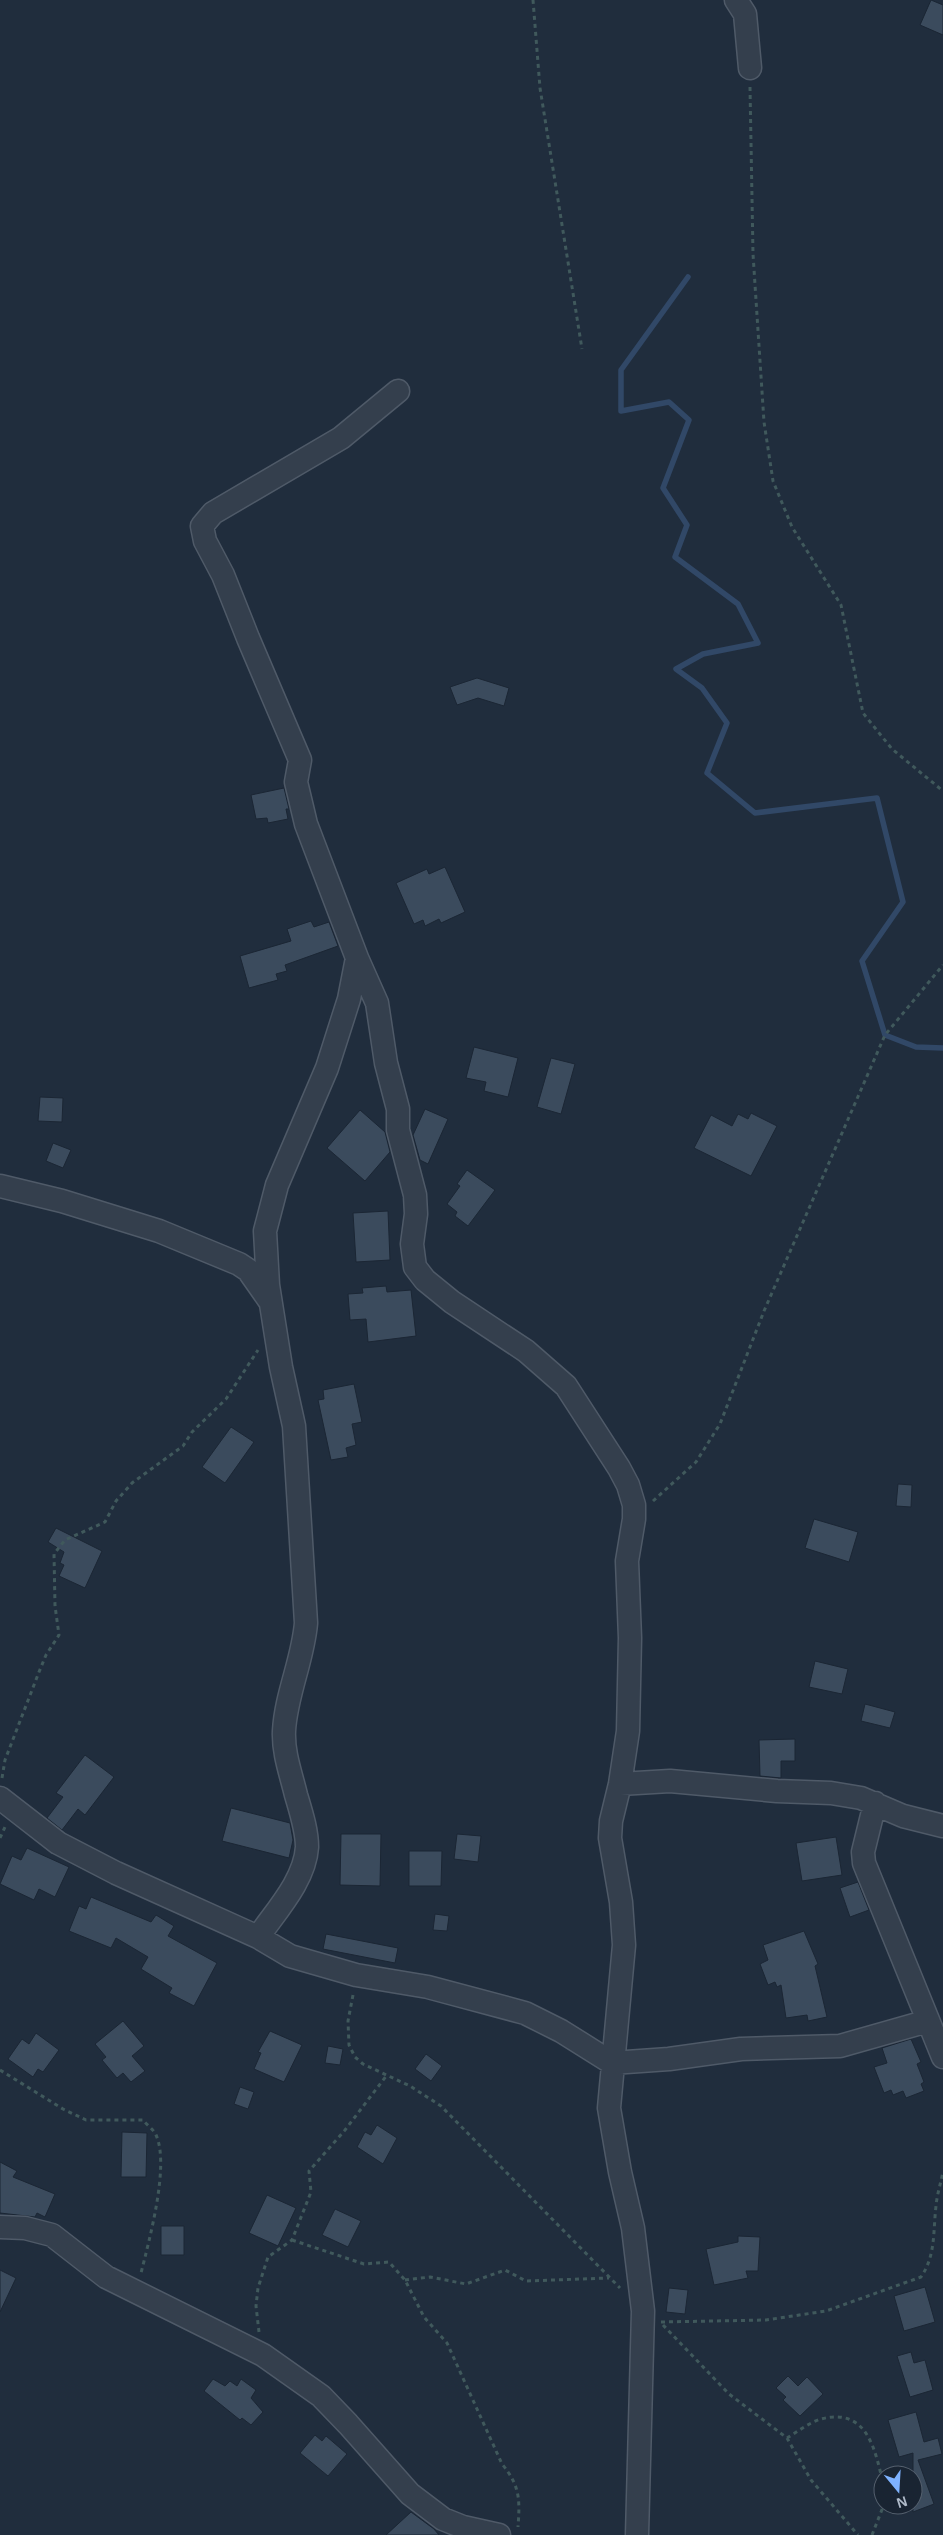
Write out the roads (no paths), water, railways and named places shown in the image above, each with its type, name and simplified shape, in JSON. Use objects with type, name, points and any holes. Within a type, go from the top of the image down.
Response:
[{"type":"street","points":[[736,0],[745,14],[750,68]]},
{"type":"street","points":[[398,391],[340,438],[305,457],[281,475],[227,504],[213,514],[202,526],[205,541],[223,575],[300,760],[296,782],[306,824],[357,958],[377,1003],[386,1063],[398,1109],[398,1130],[415,1194],[416,1214],[412,1244],[416,1267],[425,1280],[438,1291],[526,1351],[566,1386],[628,1485],[634,1505],[634,1519],[627,1561],[630,1638],[628,1731],[620,1784],[611,1821],[610,1838],[621,1902],[624,1945],[609,2108],[620,2172],[652,2316],[637,2535]]},
{"type":"street","points":[[258,1937],[289,1894],[305,1861],[307,1847],[305,1828],[285,1752],[284,1733],[288,1707],[304,1646],[306,1623],[294,1426],[272,1314],[266,1231],[275,1194],[327,1068],[349,999],[357,958]]},
{"type":"street","points":[[0,1186],[62,1200],[159,1231],[239,1264],[248,1270],[258,1282],[272,1314]]},
{"type":"street","points":[[620,1784],[670,1781],[777,1791],[831,1793],[861,1798],[903,1816],[943,1826]]},
{"type":"street","points":[[0,1798],[58,1843],[116,1873],[258,1937],[290,1956],[356,1975],[428,1987],[525,2013],[561,2031],[612,2063],[669,2059],[741,2049],[840,2046],[928,2021]]},
{"type":"street","points":[[875,1803],[863,1852],[864,1863],[943,2057]]},
{"type":"street","points":[[0,2227],[25,2228],[52,2235],[106,2277],[263,2355],[321,2396],[410,2494],[443,2520],[463,2527],[499,2535]]},
{"type":"waterway","points":[[688,277],[621,370],[621,411],[669,402],[689,420],[663,488],[687,525],[675,557],[738,604],[758,643],[703,654],[676,669],[702,688],[727,723],[707,773],[755,813],[877,798],[903,902],[862,961],[885,1035],[916,1047],[943,1048]]}]
